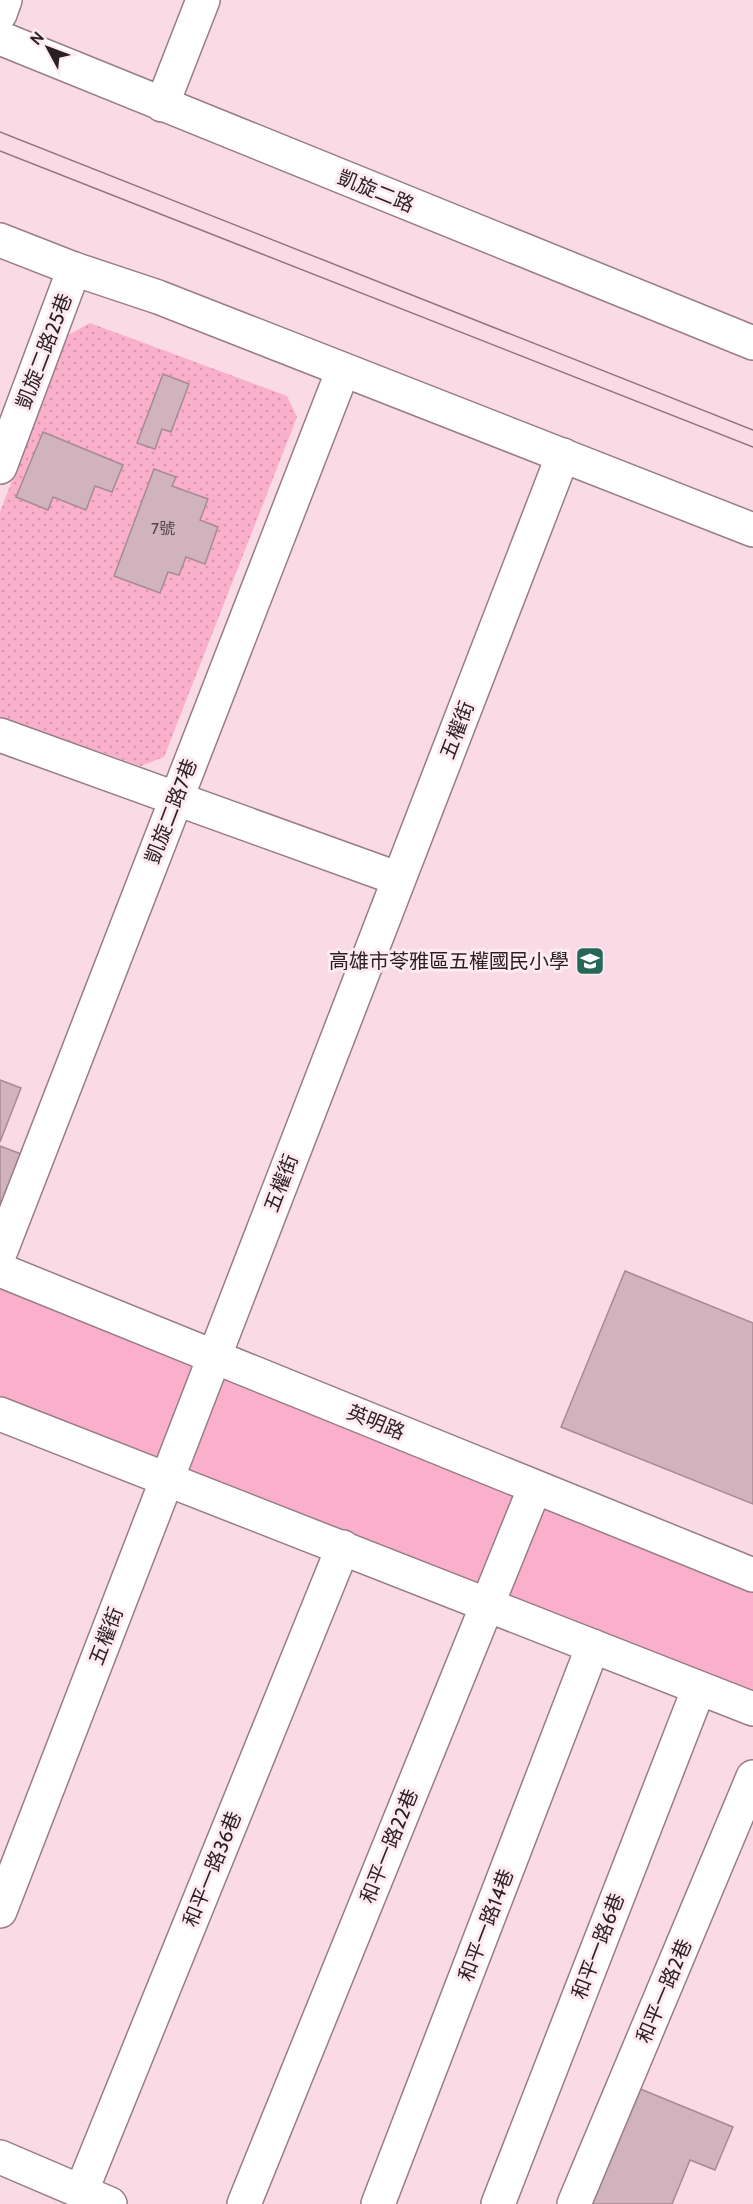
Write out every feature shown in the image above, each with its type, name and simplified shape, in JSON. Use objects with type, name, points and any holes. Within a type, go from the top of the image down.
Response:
[{"type":"street","points":[[0,14],[5,0]]},
{"type":"street","points":[[162,105],[203,0]]},
{"type":"street","name":"凱旋二路","points":[[0,38],[753,343]]},
{"type":"street","points":[[0,240],[74,270],[158,297],[753,530]]},
{"type":"street","name":"凱旋二路25巷","points":[[0,467],[74,270]]},
{"type":"street","name":"凱旋二路7巷","points":[[0,1253],[343,370]]},
{"type":"street","name":"五權街","points":[[0,1911],[563,454]]},
{"type":"street","points":[[0,735],[399,879]]},
{"type":"street","name":"英明路","points":[[0,1270],[753,1575]]},
{"type":"street","points":[[0,1414],[753,1709]]},
{"type":"street","name":"和平一路22巷","points":[[244,2204],[536,1487]]},
{"type":"street","name":"和平一路36巷","points":[[96,2198],[343,1547]]},
{"type":"street","name":"和平一路14巷","points":[[378,2204],[593,1646]]},
{"type":"street","name":"和平一路6巷","points":[[498,2204],[699,1688]]},
{"type":"street","name":"和平一路2巷","points":[[574,2204],[753,1777]]},
{"type":"street","points":[[0,2157],[96,2198]]},
{"type":"shaded area","points":[[90,323],[287,396],[297,417],[164,757],[141,766],[0,717],[0,512],[68,335]]},
{"type":"shaded area","points":[[0,1287],[753,1592],[753,1715],[0,1413]]},
{"type":"building","points":[[163,374],[189,384],[171,432],[162,429],[155,449],[137,443]]},
{"type":"building","points":[[43,432],[123,465],[112,492],[95,486],[86,510],[53,497],[48,510],[16,497]]},
{"type":"building","points":[[154,469],[176,477],[172,486],[208,499],[200,520],[218,527],[205,564],[186,557],[179,575],[168,572],[160,593],[114,576]]},
{"type":"building","points":[[0,1080],[21,1088],[0,1142]]},
{"type":"building","points":[[0,1146],[21,1154],[0,1210]]},
{"type":"building","points":[[625,1271],[753,1323],[753,1504],[561,1427]]},
{"type":"building","points":[[638,2088],[733,2127],[715,2170],[690,2160],[672,2204],[590,2204]]},
{"type":"tram line","points":[[0,132],[753,430]]},
{"type":"tram line","points":[[0,151],[753,447]]},
{"type":"place","name":"高雄市苓雅區五權國民小學","points":[[590,961]]}]
